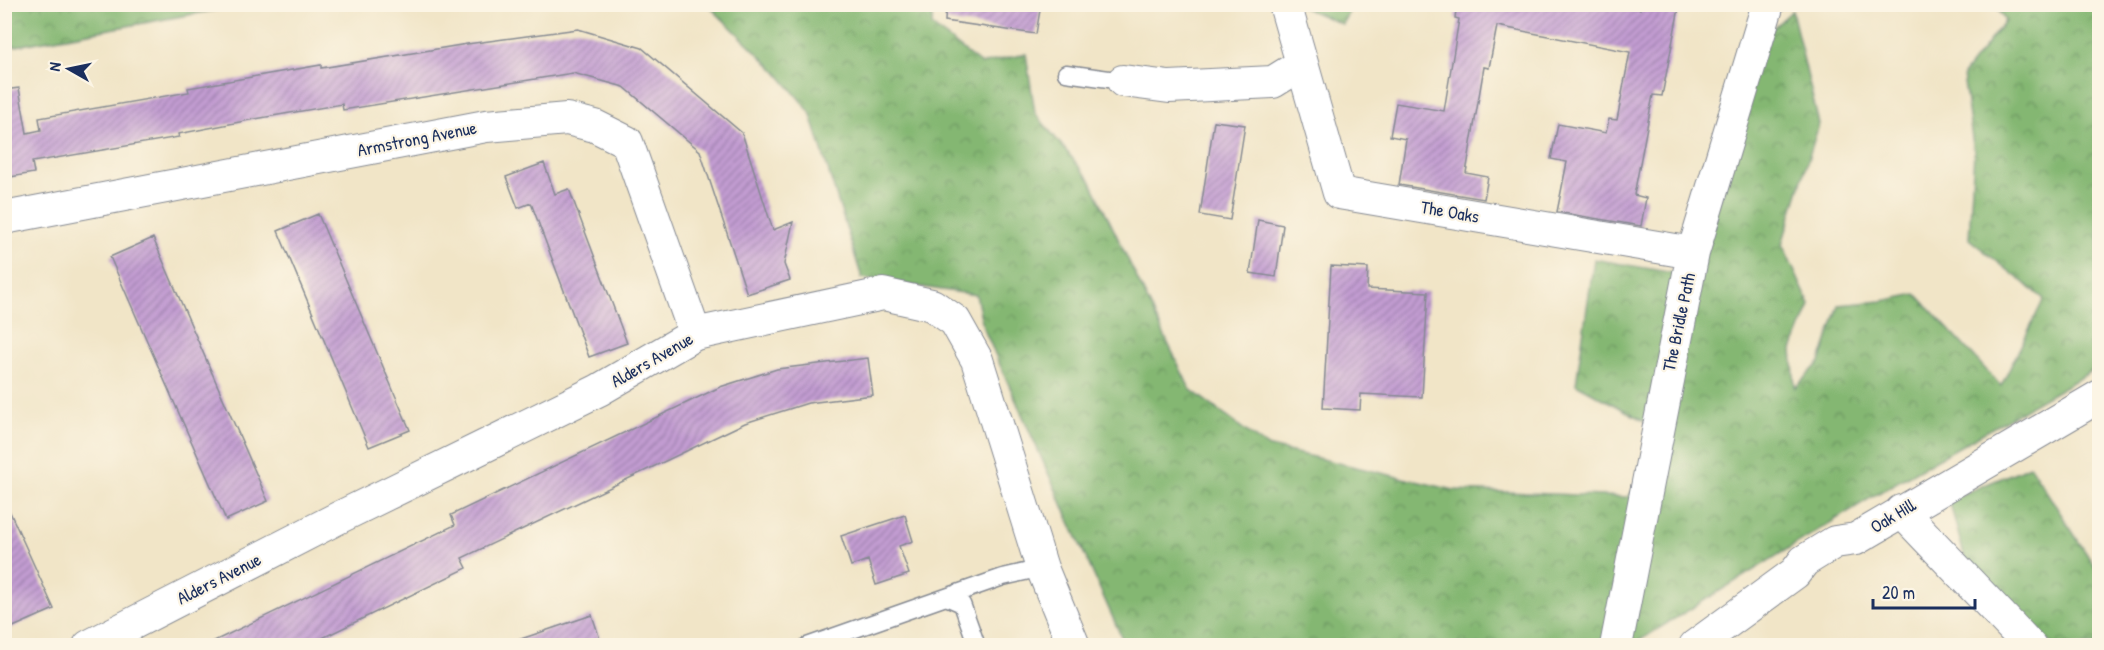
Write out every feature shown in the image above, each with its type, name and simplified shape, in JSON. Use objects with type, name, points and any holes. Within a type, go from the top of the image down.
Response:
[{"type":"street","name":"The Oaks","points":[[1285,4],[1339,193],[1693,253]]},
{"type":"street","name":"The Bridle Path","points":[[1616,645],[1693,253],[1768,4]]},
{"type":"street","points":[[1123,81],[1169,87],[1273,82],[1302,64]]},
{"type":"street","name":"Armstrong Avenue","points":[[4,218],[486,126],[567,119],[595,126],[627,142],[695,334]]},
{"type":"street","name":"Alders Avenue","points":[[89,645],[599,390],[695,334],[883,294],[932,305],[955,321],[977,360],[1042,568],[1074,645]]},
{"type":"street","name":"Oak Hill","points":[[1695,645],[1795,573],[1804,561],[1835,542],[1856,538],[2100,396]]},
{"type":"street","points":[[1900,511],[2030,645]]},
{"type":"lane","points":[[1066,73],[1123,81]]},
{"type":"lane","points":[[807,645],[1003,577],[1042,568]]},
{"type":"lane","points":[[946,597],[962,604],[977,645]]},
{"type":"green space","points":[[5,4],[243,4],[243,5],[5,48]]},
{"type":"green space","points":[[708,5],[933,5],[932,26],[981,64],[1026,54],[1035,113],[1090,180],[1190,389],[1266,446],[1454,490],[1628,497],[1674,437],[1576,384],[1594,259],[1679,274],[1746,52],[1792,11],[1819,124],[1782,244],[1810,305],[1792,350],[1795,388],[1820,362],[1839,305],[1882,301],[1916,294],[2001,386],[2044,299],[1969,239],[1974,152],[1963,75],[2005,21],[1996,5],[2099,5],[2099,367],[1885,489],[1632,645],[1125,645],[983,327],[976,295],[862,278],[810,112],[776,71]]},
{"type":"green space","points":[[1297,5],[1353,5],[1342,24]]},
{"type":"green space","points":[[2030,466],[2099,573],[2099,645],[2053,645],[1966,562],[1949,500]]},
{"type":"building","points":[[946,4],[1041,4],[1036,34],[945,21]]},
{"type":"building","points":[[1457,4],[1615,4],[1640,9],[1641,4],[1659,4],[1679,8],[1662,96],[1653,95],[1634,195],[1646,198],[1641,226],[1557,212],[1567,162],[1551,159],[1558,124],[1606,133],[1609,119],[1617,120],[1630,52],[1497,26],[1489,68],[1484,67],[1466,173],[1488,177],[1484,199],[1399,185],[1406,139],[1390,136],[1396,103],[1444,111],[1459,19],[1455,18]]},
{"type":"building","points":[[578,29],[642,48],[742,133],[773,230],[793,222],[784,264],[790,280],[747,294],[700,151],[624,87],[573,73],[343,110],[342,104],[255,119],[178,134],[179,137],[32,162],[34,173],[4,178],[4,90],[19,88],[27,133],[41,130],[39,118],[189,92],[188,88],[321,65],[321,68],[467,44]]},
{"type":"building","points":[[1214,121],[1245,125],[1230,220],[1200,215]]},
{"type":"building","points":[[544,163],[555,194],[569,189],[627,343],[589,357],[531,203],[518,208],[506,177]]},
{"type":"building","points":[[318,214],[410,430],[369,447],[278,231]]},
{"type":"building","points":[[1258,220],[1283,225],[1276,277],[1250,273]]},
{"type":"building","points":[[153,238],[268,501],[226,520],[110,257]]},
{"type":"building","points":[[1331,266],[1368,268],[1367,289],[1428,292],[1422,397],[1361,394],[1360,410],[1323,408]]},
{"type":"building","points":[[868,358],[873,395],[808,403],[745,423],[462,558],[467,568],[308,645],[206,645],[455,525],[451,515],[720,387],[777,369]]},
{"type":"building","points":[[4,499],[54,609],[4,631]]},
{"type":"building","points":[[905,515],[913,541],[899,546],[909,574],[876,585],[868,560],[851,566],[841,536]]},
{"type":"building","points":[[592,615],[602,645],[516,645],[515,641]]}]
